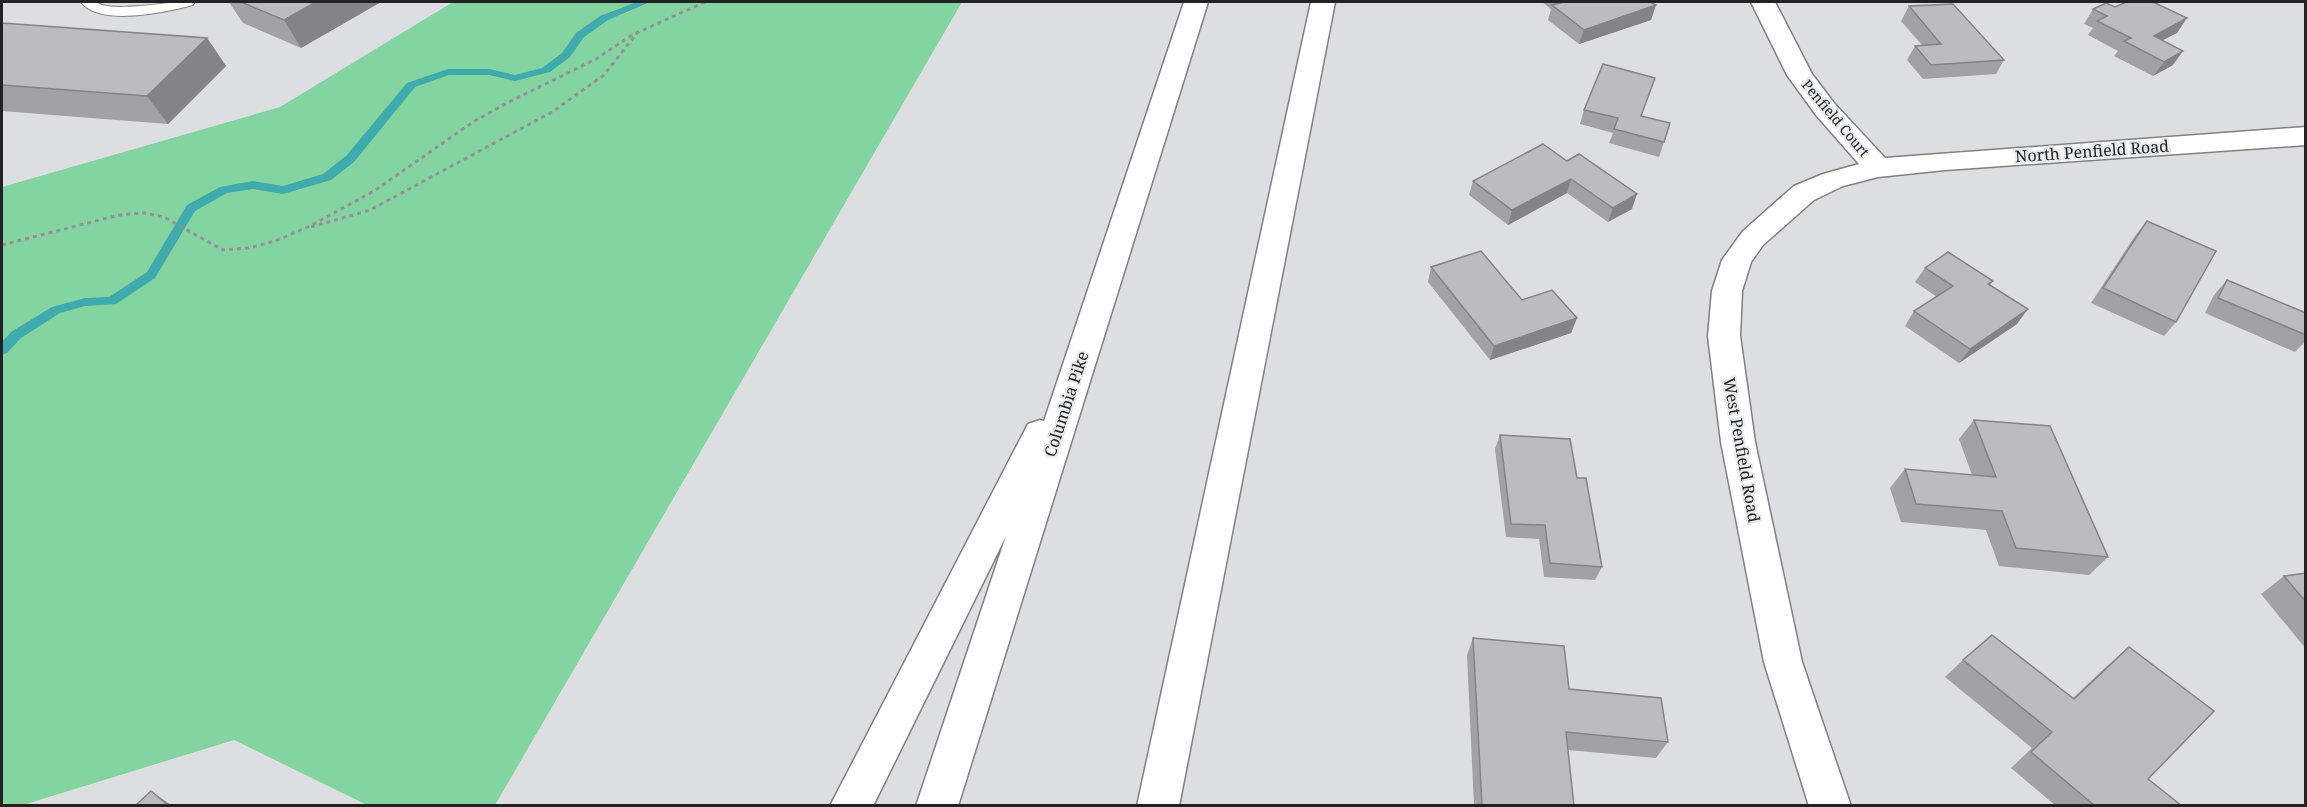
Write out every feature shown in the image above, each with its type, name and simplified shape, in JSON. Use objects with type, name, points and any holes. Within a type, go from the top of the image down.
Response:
[{"type":"main road","name":"Columbia Pike","points":[[937,806],[1196,2]]},
{"type":"main road","points":[[1158,806],[1323,2]]},
{"type":"main road","name":"Penfield Court","points":[[1763,2],[1800,75],[1825,109],[1878,168]]},
{"type":"main road","name":"North Penfield Road","points":[[1878,168],[1956,160],[2306,136]]},
{"type":"main road","name":"West Penfield Road","points":[[1830,806],[1782,662],[1738,442],[1724,336],[1727,291],[1737,260],[1753,238],[1804,193],[1833,180],[1878,168]]},
{"type":"main road","points":[[851,806],[1087,340]]},
{"type":"lane","points":[[88,2],[96,8],[119,10],[152,8],[188,2]]},
{"type":"path","points":[[302,230],[374,191],[473,122],[596,59],[638,33],[705,2]]},
{"type":"path","points":[[2,245],[119,215],[143,213],[164,217],[223,250],[249,248],[370,210],[552,112],[604,75],[638,33]]},
{"type":"green space","points":[[453,2],[962,2],[495,805],[367,805],[234,740],[23,805],[2,805],[2,187],[280,107]]},
{"type":"building","points":[[241,2],[316,2],[284,20]]},
{"type":"building","points":[[1564,2],[1650,2],[1656,5],[1584,30],[1552,5]]},
{"type":"building","points":[[2126,2],[2153,2],[2187,18],[2154,36],[2183,51],[2164,62],[2124,41],[2131,38],[2097,21],[2107,16],[2093,9],[2106,3],[2115,7]]},
{"type":"building","points":[[1953,4],[2004,60],[1931,65],[1915,46],[1941,44],[1909,6]]},
{"type":"building","points":[[2,23],[207,38],[147,96],[2,85]]},
{"type":"building","points":[[1603,64],[1655,78],[1641,116],[1670,123],[1664,142],[1614,129],[1618,118],[1584,110]]},
{"type":"building","points":[[1543,144],[1567,161],[1579,154],[1637,194],[1613,208],[1571,179],[1512,210],[1473,181]]},
{"type":"building","points":[[2147,221],[2216,251],[2176,322],[2103,288]]},
{"type":"building","points":[[1481,251],[1522,300],[1552,290],[1577,318],[1494,346],[1431,267]]},
{"type":"building","points":[[1948,252],[1993,281],[1988,284],[2028,309],[1970,349],[1914,311],[1953,286],[1925,268]]},
{"type":"building","points":[[2227,280],[2306,313],[2306,335],[2218,298]]},
{"type":"building","points":[[1974,420],[2050,426],[2108,557],[2016,548],[2002,511],[1916,504],[1905,469],[1996,477]]},
{"type":"building","points":[[1500,435],[1570,439],[1577,478],[1586,478],[1602,567],[1550,563],[1545,525],[1511,524]]},
{"type":"building","points":[[2306,573],[2306,602],[2284,576]]},
{"type":"building","points":[[1992,635],[2074,699],[2129,647],[2214,711],[2148,779],[2182,806],[2095,806],[2031,752],[2052,732],[1963,660]]},
{"type":"building","points":[[1473,638],[1564,646],[1569,689],[1661,698],[1668,742],[1566,732],[1574,806],[1482,805]]},
{"type":"building","points":[[151,791],[169,806],[135,806]]},
{"type":"waterway","points":[[2,350],[16,335],[56,310],[85,302],[112,301],[151,275],[191,208],[224,190],[253,185],[283,190],[327,177],[350,159],[411,85],[448,72],[489,72],[515,78],[546,70],[566,55],[580,35],[604,18],[645,2]]}]
